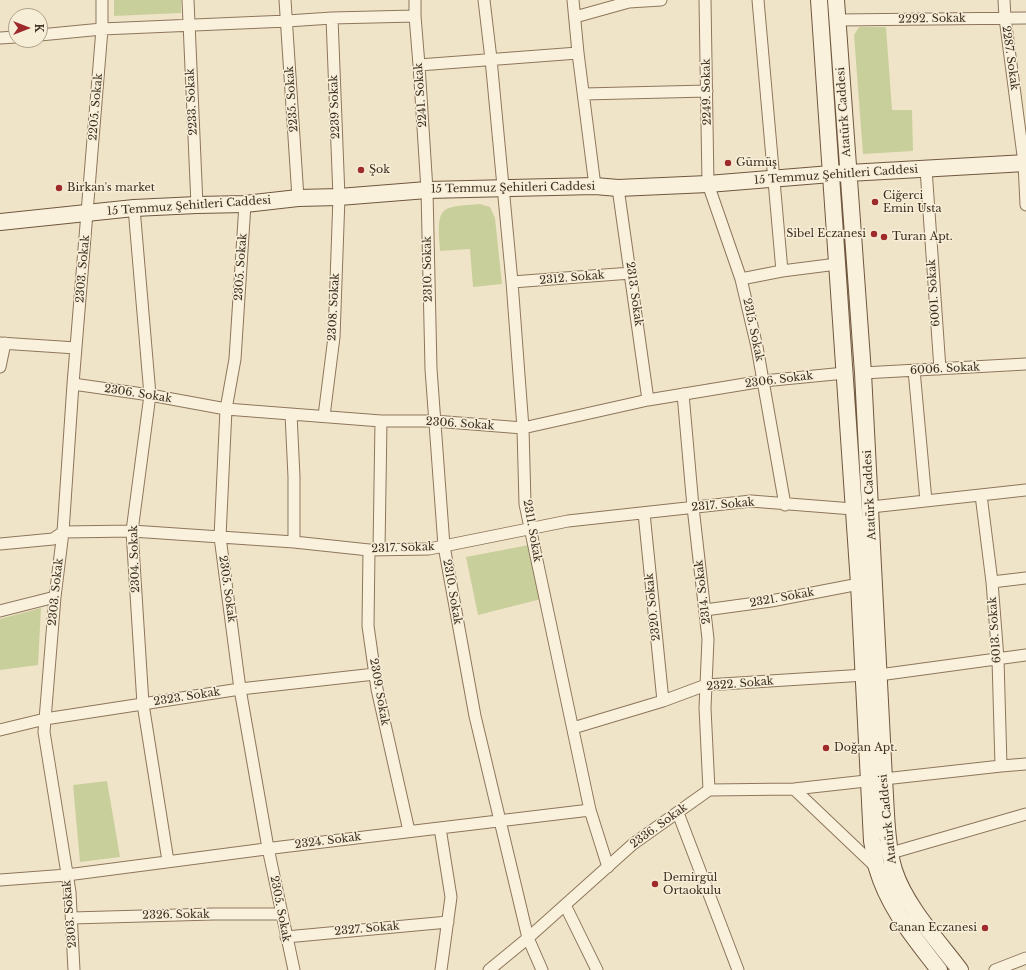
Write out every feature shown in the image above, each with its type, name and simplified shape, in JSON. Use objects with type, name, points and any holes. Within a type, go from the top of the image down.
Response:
[{"type":"main road","name":"Atatürk Caddesi","points":[[819,0],[853,509],[859,584],[872,675]]},
{"type":"main road","name":"Atatürk Caddesi","points":[[836,0],[863,373],[871,508],[872,675],[876,780],[872,841],[876,867],[886,893],[899,918],[939,970]]},
{"type":"main road","name":"15 Temmuz Şehitleri Caddesi","points":[[0,222],[134,208],[245,204],[298,198],[338,197],[427,190],[595,186],[618,188],[708,184],[831,174],[1025,163]]},
{"type":"main road","name":"Atatürk Caddesi","points":[[876,780],[894,870],[907,900],[960,970]]},
{"type":"street","name":"2205. Sokak","points":[[88,213],[102,29],[102,0]]},
{"type":"street","name":"2233. Sokak","points":[[188,0],[197,205]]},
{"type":"street","name":"2235. Sokak","points":[[285,0],[298,198]]},
{"type":"street","name":"2241. Sokak","points":[[415,0],[427,190]]},
{"type":"street","name":"2311. Sokak","points":[[484,0],[512,282],[523,428],[525,504],[590,810],[608,867]]},
{"type":"street","points":[[573,0],[578,53],[595,186]]},
{"type":"street","points":[[575,17],[629,1],[661,0]]},
{"type":"street","name":"2249. Sokak","points":[[705,0],[708,184]]},
{"type":"street","points":[[758,0],[782,271]]},
{"type":"street","name":"2287. Sokak","points":[[1004,0],[1005,18],[1025,163],[1026,205]]},
{"type":"street","points":[[48,34],[102,29],[332,18],[415,16]]},
{"type":"street","name":"2239 Sokak","points":[[332,18],[338,197]]},
{"type":"street","name":"2292. Sokak","points":[[838,20],[1026,18]]},
{"type":"street","points":[[419,65],[578,53]]},
{"type":"street","points":[[584,94],[707,91]]},
{"type":"street","name":"6001. Sokak","points":[[926,169],[940,369]]},
{"type":"street","name":"2315. Sokak","points":[[708,184],[742,279],[763,381],[785,504]]},
{"type":"street","name":"2313. Sokak","points":[[618,188],[648,400]]},
{"type":"street","name":"2310. Sokak","points":[[427,190],[430,369],[444,546],[475,716],[528,938],[542,970]]},
{"type":"street","name":"2308. Sokak","points":[[324,416],[334,337],[338,197]]},
{"type":"street","name":"2305. Sokak","points":[[245,204],[235,359],[226,409],[220,537],[240,689],[268,848],[294,970]]},
{"type":"street","name":"2304. Sokak","points":[[134,208],[150,395],[132,531],[144,704],[168,862]]},
{"type":"street","name":"2303. Sokak","points":[[74,970],[70,892],[44,732],[55,597],[63,532],[73,384],[88,213]]},
{"type":"street","points":[[742,279],[782,271],[837,264]]},
{"type":"street","name":"2312. Sokak","points":[[512,282],[631,273]]},
{"type":"street","points":[[0,367],[2,343],[76,348]]},
{"type":"street","name":"6006. Sokak","points":[[863,373],[1026,364]]},
{"type":"street","points":[[914,370],[926,502]]},
{"type":"street","name":"2306. Sokak","points":[[73,384],[150,395],[226,409],[381,421],[434,421],[523,428],[648,400],[763,381],[844,373]]},
{"type":"street","name":"2314. Sokak","points":[[684,394],[693,507],[708,639],[705,708],[709,790]]},
{"type":"street","points":[[291,414],[294,477],[294,542]]},
{"type":"street","name":"2309. Sokak","points":[[381,421],[368,626],[379,696],[409,831]]},
{"type":"street","points":[[871,508],[1026,490]]},
{"type":"street","name":"6013. Sokak","points":[[981,495],[992,582],[998,659],[1001,766]]},
{"type":"street","name":"2317. Sokak","points":[[0,543],[53,539],[63,532],[132,531],[294,542],[374,550],[429,549],[568,521],[751,501],[853,509]]},
{"type":"street","name":"2320. Sokak","points":[[644,513],[662,701]]},
{"type":"street","points":[[992,582],[1026,578]]},
{"type":"street","name":"2321. Sokak","points":[[705,610],[770,601],[859,584]]},
{"type":"street","points":[[0,611],[55,597]]},
{"type":"street","name":"2322. Sokak","points":[[573,728],[662,701],[706,685],[872,675],[1026,655]]},
{"type":"street","name":"2323. Sokak","points":[[0,730],[45,719],[240,689],[375,674]]},
{"type":"street","points":[[709,790],[794,789],[1026,764]]},
{"type":"street","points":[[794,789],[876,867]]},
{"type":"street","name":"2336. Sokak","points":[[489,970],[528,938],[633,844],[709,790]]},
{"type":"street","name":"2324. Sokak","points":[[0,880],[67,875],[268,848],[590,810]]},
{"type":"street","points":[[678,813],[738,970]]},
{"type":"street","points":[[891,853],[1026,814]]},
{"type":"street","points":[[440,828],[451,897],[441,970]]},
{"type":"street","points":[[565,905],[597,970]]},
{"type":"street","name":"2326. Sokak","points":[[72,918],[212,914],[281,914]]},
{"type":"street","name":"2327. Sokak","points":[[286,937],[448,922]]},
{"type":"street","points":[[995,970],[1026,958]]},
{"type":"green space","points":[[114,0],[181,0],[181,13],[114,16]]},
{"type":"green space","points":[[859,27],[886,27],[892,110],[912,110],[913,151],[863,154],[854,35]]},
{"type":"green space","points":[[480,204],[490,207],[495,218],[502,284],[473,287],[470,249],[440,251],[439,226],[441,215],[449,208]]},
{"type":"green space","points":[[529,545],[541,599],[478,615],[466,557]]},
{"type":"green space","points":[[41,608],[38,665],[0,670],[0,619]]},
{"type":"green space","points":[[107,781],[120,857],[80,862],[73,785]]},
{"type":"place","name":"Gümüş","points":[[728,163]]},
{"type":"place","name":"Şok","points":[[361,170]]},
{"type":"place","name":"Birkan's market","points":[[59,188]]},
{"type":"place","name":"Ciğerci Emin Usta","points":[[875,202]]},
{"type":"place","name":"Sibel Eczanesi","points":[[874,234]]},
{"type":"place","name":"Turan Apt.","points":[[884,237]]},
{"type":"place","name":"Doğan Apt.","points":[[826,748]]},
{"type":"place","name":"Demirgül Ortaokulu","points":[[655,884]]},
{"type":"place","name":"Canan Eczanesi","points":[[985,928]]}]
